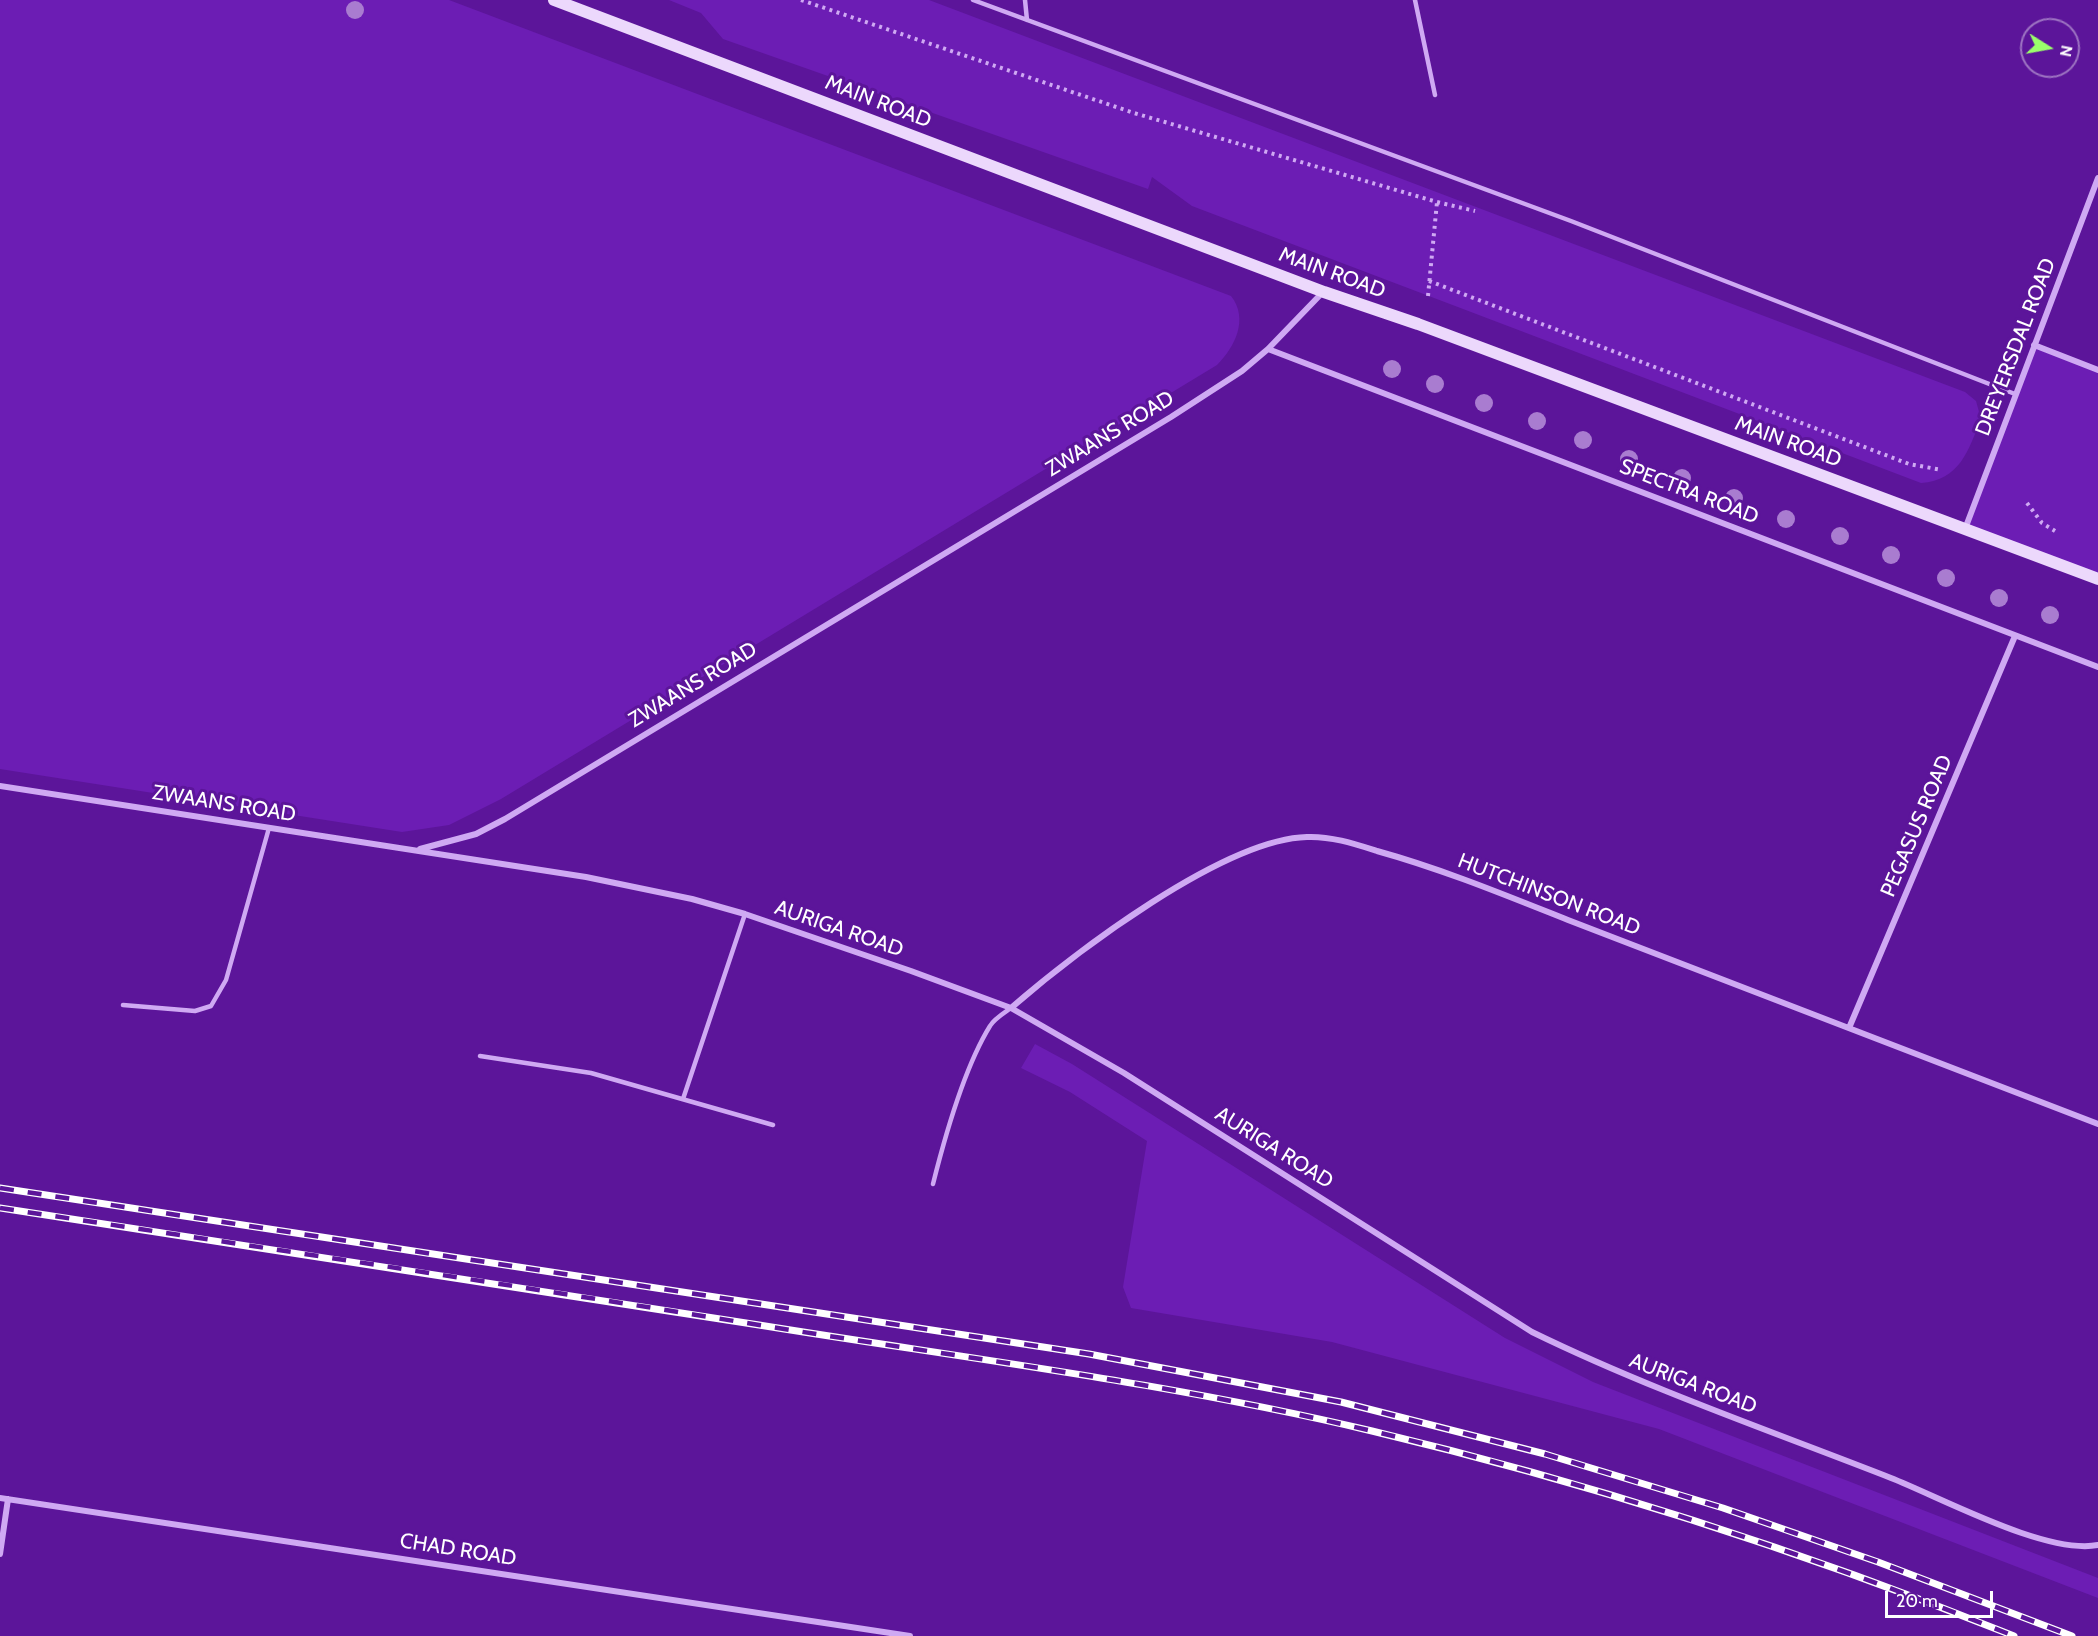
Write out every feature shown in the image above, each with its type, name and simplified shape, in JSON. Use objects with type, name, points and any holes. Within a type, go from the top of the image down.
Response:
[{"type":"main road","name":"MAIN ROAD","points":[[554,0],[1324,292],[2098,579]]},
{"type":"street","name":"DREYERSDAL ROAD","points":[[1965,529],[2098,178]]},
{"type":"street","name":"ZWAANS ROAD","points":[[0,786],[416,849],[476,834],[506,819],[1171,417],[1242,371],[1268,349],[1324,292]]},
{"type":"street","points":[[2034,345],[2098,370]]},
{"type":"street","name":"SPECTRA ROAD","points":[[1268,349],[2098,667]]},
{"type":"street","name":"PEGASUS ROAD","points":[[1849,1028],[2015,636]]},
{"type":"street","name":"HUTCHINSON ROAD","points":[[1011,1008],[1060,965],[1182,884],[1251,849],[1307,837],[1339,840],[1402,858],[2098,1124]]},
{"type":"street","name":"AURIGA ROAD","points":[[416,849],[586,877],[745,914],[1011,1008],[1124,1073],[1532,1332],[1600,1365],[1893,1479],[2019,1531],[2058,1542],[2098,1545]]},
{"type":"street","name":"CHAD ROAD","points":[[0,1498],[910,1636]]},
{"type":"street","points":[[0,1554],[8,1499]]},
{"type":"lane","points":[[974,0],[1571,221],[2015,394]]},
{"type":"lane","points":[[1025,0],[1027,20]]},
{"type":"lane","points":[[1415,0],[1435,95]]},
{"type":"lane","points":[[123,1005],[195,1011],[211,1006],[226,980],[269,828]]},
{"type":"lane","points":[[683,1099],[745,914]]},
{"type":"lane","points":[[933,1184],[942,1149],[977,1053],[991,1024],[1011,1008]]},
{"type":"lane","points":[[480,1056],[591,1073],[773,1125]]},
{"type":"path","points":[[801,0],[1134,113],[1437,202],[1477,211]]},
{"type":"path","points":[[1428,296],[1437,202]]},
{"type":"path","points":[[1429,281],[1909,464],[1941,470]]},
{"type":"path","points":[[2027,503],[2042,523],[2055,531]]},
{"type":"shaded area","points":[[0,0],[449,0],[1231,296],[1239,314],[1237,332],[1229,350],[1217,365],[501,799],[449,825],[402,832],[0,769]]},
{"type":"shaded area","points":[[669,0],[929,0],[1965,392],[1976,401],[1981,419],[1967,453],[1954,470],[1934,481],[1921,483],[1192,206],[1152,177],[1148,189],[723,39],[701,13]]},
{"type":"shaded area","points":[[2034,345],[2098,370],[2098,579],[1965,529]]},
{"type":"shaded area","points":[[1035,1044],[1072,1064],[1505,1338],[1593,1382],[2098,1578],[2098,1598],[1659,1429],[1332,1342],[1131,1308],[1123,1287],[1147,1141],[1070,1092],[1021,1068]]},
{"type":"railway","points":[[0,1188],[1089,1354],[1341,1402],[1545,1454],[1723,1508],[1878,1562],[2072,1636]]},
{"type":"railway","points":[[0,1208],[1067,1372],[1296,1414],[1454,1451],[1697,1522],[1856,1576],[2014,1636]]}]
